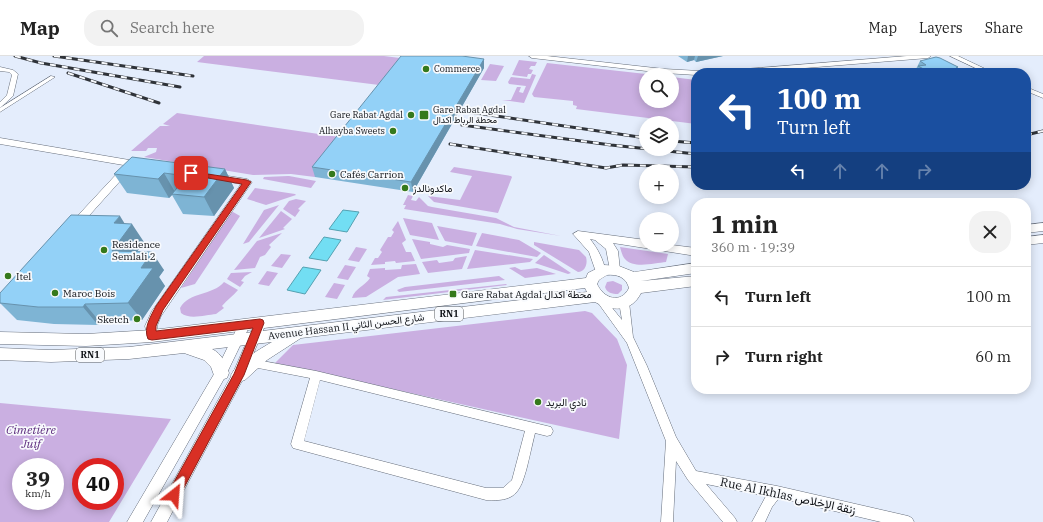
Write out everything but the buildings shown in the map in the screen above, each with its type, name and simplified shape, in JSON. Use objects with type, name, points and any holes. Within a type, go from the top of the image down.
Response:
[{"type":"main road","points":[[1031,228],[1043,226]]},
{"type":"main road","points":[[1031,240],[1043,239]]},
{"type":"main road","points":[[634,283],[691,269]]},
{"type":"main road","points":[[599,298],[591,288],[591,282],[593,277],[601,272],[615,270],[624,273],[634,283],[691,281]]},
{"type":"main road","name":"Avenue Hassan II شارع الحسن الثاني","points":[[0,338],[86,340],[152,336],[591,282]]},
{"type":"main road","points":[[624,302],[633,296],[634,283]]},
{"type":"main road","name":"Avenue Hassan II شارع الحسن الثاني","points":[[0,354],[77,356],[129,353],[302,331],[599,298]]},
{"type":"main road","name":"RN1","points":[[599,298],[615,303],[624,302]]},
{"type":"main road","points":[[238,375],[272,349],[302,331]]},
{"type":"main road","points":[[179,347],[208,353],[217,361],[221,373]]},
{"type":"street","points":[[532,56],[664,71],[691,72]]},
{"type":"street","points":[[783,68],[928,56]]},
{"type":"street","points":[[953,56],[980,68]]},
{"type":"street","points":[[0,69],[13,72],[15,76],[10,98],[0,106]]},
{"type":"street","points":[[0,110],[53,77]]},
{"type":"street","points":[[1031,91],[1043,96]]},
{"type":"street","points":[[0,141],[149,166]]},
{"type":"street","points":[[70,231],[131,163]]},
{"type":"street","points":[[152,336],[152,326],[159,308],[247,182],[209,176]]},
{"type":"street","points":[[578,234],[639,243]]},
{"type":"street","points":[[578,234],[602,240],[610,244],[613,250],[615,270]]},
{"type":"street","points":[[578,234],[586,241],[594,252],[601,272]]},
{"type":"street","points":[[679,249],[691,251]]},
{"type":"street","points":[[599,298],[617,320],[631,343],[672,441],[692,476],[731,522]]},
{"type":"street","points":[[624,302],[631,343]]},
{"type":"street","points":[[159,522],[238,375],[260,323]]},
{"type":"street","points":[[135,522],[221,373],[244,325]]},
{"type":"street","points":[[252,363],[316,375],[547,431]]},
{"type":"street","points":[[316,375],[297,444],[486,494],[503,495],[511,490],[517,483],[531,428]]},
{"type":"street","points":[[667,522],[672,441]]},
{"type":"street","name":"Rue Al Ikhlas زنقة الإخلاص","points":[[692,476],[777,492],[908,522]]},
{"type":"street","points":[[758,522],[768,502],[777,492]]},
{"type":"green space","points":[[204,56],[384,56],[408,59],[387,86],[197,62]]},
{"type":"green space","points":[[519,60],[537,62],[535,66],[531,66],[529,69],[533,70],[527,77],[512,75]]},
{"type":"green space","points":[[547,63],[639,73],[639,108],[679,108],[679,78],[691,79],[691,123],[679,122],[679,116],[639,117],[576,109],[577,106],[573,105],[573,101],[534,97],[532,94]]},
{"type":"green space","points":[[490,64],[504,66],[496,81],[481,80]]},
{"type":"green space","points":[[532,74],[536,75],[524,103],[502,100],[511,100],[517,87],[521,87],[519,92],[523,93],[526,86],[509,84],[508,82],[511,77],[530,79]]},
{"type":"green space","points":[[177,113],[346,138],[315,177],[291,174],[253,175],[144,157],[156,152],[157,148],[148,148],[146,151],[131,151],[160,126],[170,126],[163,124]]},
{"type":"green space","points":[[454,167],[512,177],[498,213],[434,202],[428,196],[460,200],[472,176],[450,172]]},
{"type":"green space","points":[[288,176],[316,181],[311,188],[263,179],[264,177]]},
{"type":"green space","points":[[255,188],[296,195],[266,205],[247,199]]},
{"type":"green space","points":[[408,195],[413,196],[411,200],[416,201],[419,197],[428,206],[496,218],[514,227],[561,236],[517,229],[500,224],[404,209],[406,205],[403,205]]},
{"type":"green space","points":[[296,199],[306,201],[298,209],[300,210],[295,217],[283,209],[289,201]]},
{"type":"green space","points":[[279,205],[249,242],[243,244],[264,210]]},
{"type":"green space","points":[[281,211],[292,219],[283,228],[285,229],[259,238]]},
{"type":"green space","points":[[233,212],[240,216],[195,284],[181,288],[230,213]]},
{"type":"green space","points":[[403,218],[432,223],[439,240],[410,235]]},
{"type":"green space","points":[[398,221],[406,240],[402,243],[406,252],[411,252],[415,261],[396,263],[395,261],[385,262],[385,264],[371,265],[375,258],[378,258],[382,252],[380,250],[388,237],[391,237],[394,232],[392,230]]},
{"type":"green space","points":[[437,226],[477,233],[472,246],[445,241]]},
{"type":"green space","points":[[282,233],[269,245],[271,247],[265,255],[260,257],[255,268],[234,270],[257,241]]},
{"type":"green space","points":[[482,233],[519,240],[541,253],[537,257],[476,246]]},
{"type":"green space","points":[[412,239],[430,242],[430,244],[443,247],[447,245],[470,249],[469,253],[421,259]]},
{"type":"green space","points":[[534,242],[579,250],[586,257],[587,262],[585,267],[582,271],[578,272],[534,245]]},
{"type":"green space","points":[[356,247],[367,249],[359,262],[348,260]]},
{"type":"green space","points":[[620,247],[639,250],[639,252],[668,254],[666,262],[644,265],[633,264],[622,255]]},
{"type":"green space","points":[[475,250],[533,259],[530,262],[467,269]]},
{"type":"green space","points":[[281,254],[291,255],[282,268],[271,266]]},
{"type":"green space","points":[[544,255],[571,273],[568,274],[535,263]]},
{"type":"green space","points":[[467,256],[462,269],[428,273],[422,262],[437,260],[439,263],[453,261],[455,258]]},
{"type":"green space","points":[[416,264],[420,274],[398,277],[366,297],[352,298],[355,292],[370,278],[367,276],[370,269],[401,269],[402,265]]},
{"type":"green space","points":[[345,265],[356,267],[348,280],[337,278]]},
{"type":"green space","points":[[515,267],[521,270],[537,268],[556,274],[525,278],[509,268]]},
{"type":"green space","points":[[267,271],[278,273],[269,286],[258,284]]},
{"type":"green space","points":[[252,272],[245,276],[241,281],[244,282],[240,287],[227,279],[231,273]]},
{"type":"green space","points":[[499,276],[505,280],[399,292],[397,290],[405,287]]},
{"type":"green space","points":[[613,281],[622,285],[622,290],[618,294],[610,293],[605,287],[607,282]]},
{"type":"green space","points":[[224,282],[238,290],[222,306],[224,308],[216,314],[193,317],[181,313],[180,308],[189,299],[213,290]]},
{"type":"green space","points":[[334,283],[345,285],[337,299],[325,297]]},
{"type":"green space","points":[[507,285],[383,300],[386,297]]},
{"type":"green space","name":"نادي البريد","points":[[585,311],[592,313],[617,339],[627,365],[619,439],[275,363],[293,345]]},
{"type":"green space","name":"Cimetière Juif","points":[[0,403],[171,419],[124,497],[124,458],[72,458],[72,510],[116,510],[109,522],[0,522]]},
{"type":"water","points":[[343,210],[359,212],[347,232],[329,229]]},
{"type":"water","points":[[324,237],[341,240],[327,261],[309,258]]},
{"type":"water","points":[[303,267],[321,270],[305,294],[287,290]]},
{"type":"railway","points":[[15,56],[41,63],[180,87]]},
{"type":"railway","points":[[54,56],[193,76]]},
{"type":"railway","points":[[68,73],[159,103]]},
{"type":"railway","points":[[469,112],[639,137]]},
{"type":"railway","points":[[462,125],[611,145],[691,153]]},
{"type":"railway","points":[[1031,134],[1043,131]]},
{"type":"railway","points":[[679,142],[691,143]]},
{"type":"railway","points":[[450,144],[606,168],[623,165],[691,167]]},
{"type":"place","name":"Commerce","points":[[426,69]]},
{"type":"place","name":"Gare Rabat Agdal","points":[[411,115]]},
{"type":"place","name":"Gare Rabat Agdal محطة الرباط اكدال","points":[[424,115]]},
{"type":"place","name":"Alhayba Sweets","points":[[393,131]]},
{"type":"place","name":"Cafés Carrion","points":[[332,174]]},
{"type":"place","name":"ماكدونالدز","points":[[405,188]]},
{"type":"place","name":"Residence Semlali 2","points":[[104,250]]},
{"type":"place","name":"Itel","points":[[8,276]]},
{"type":"place","name":"Maroc Bois","points":[[55,293]]},
{"type":"place","name":"Gare Rabat Agdal محطة اكدال","points":[[453,294]]},
{"type":"place","name":"Sketch","points":[[137,319]]},
{"type":"place","name":"نادي البريد","points":[[538,402]]},
{"type":"route","points":[[174,495],[238,375],[260,323],[152,336],[151,331],[153,320],[159,308],[247,182],[191,173]]}]
